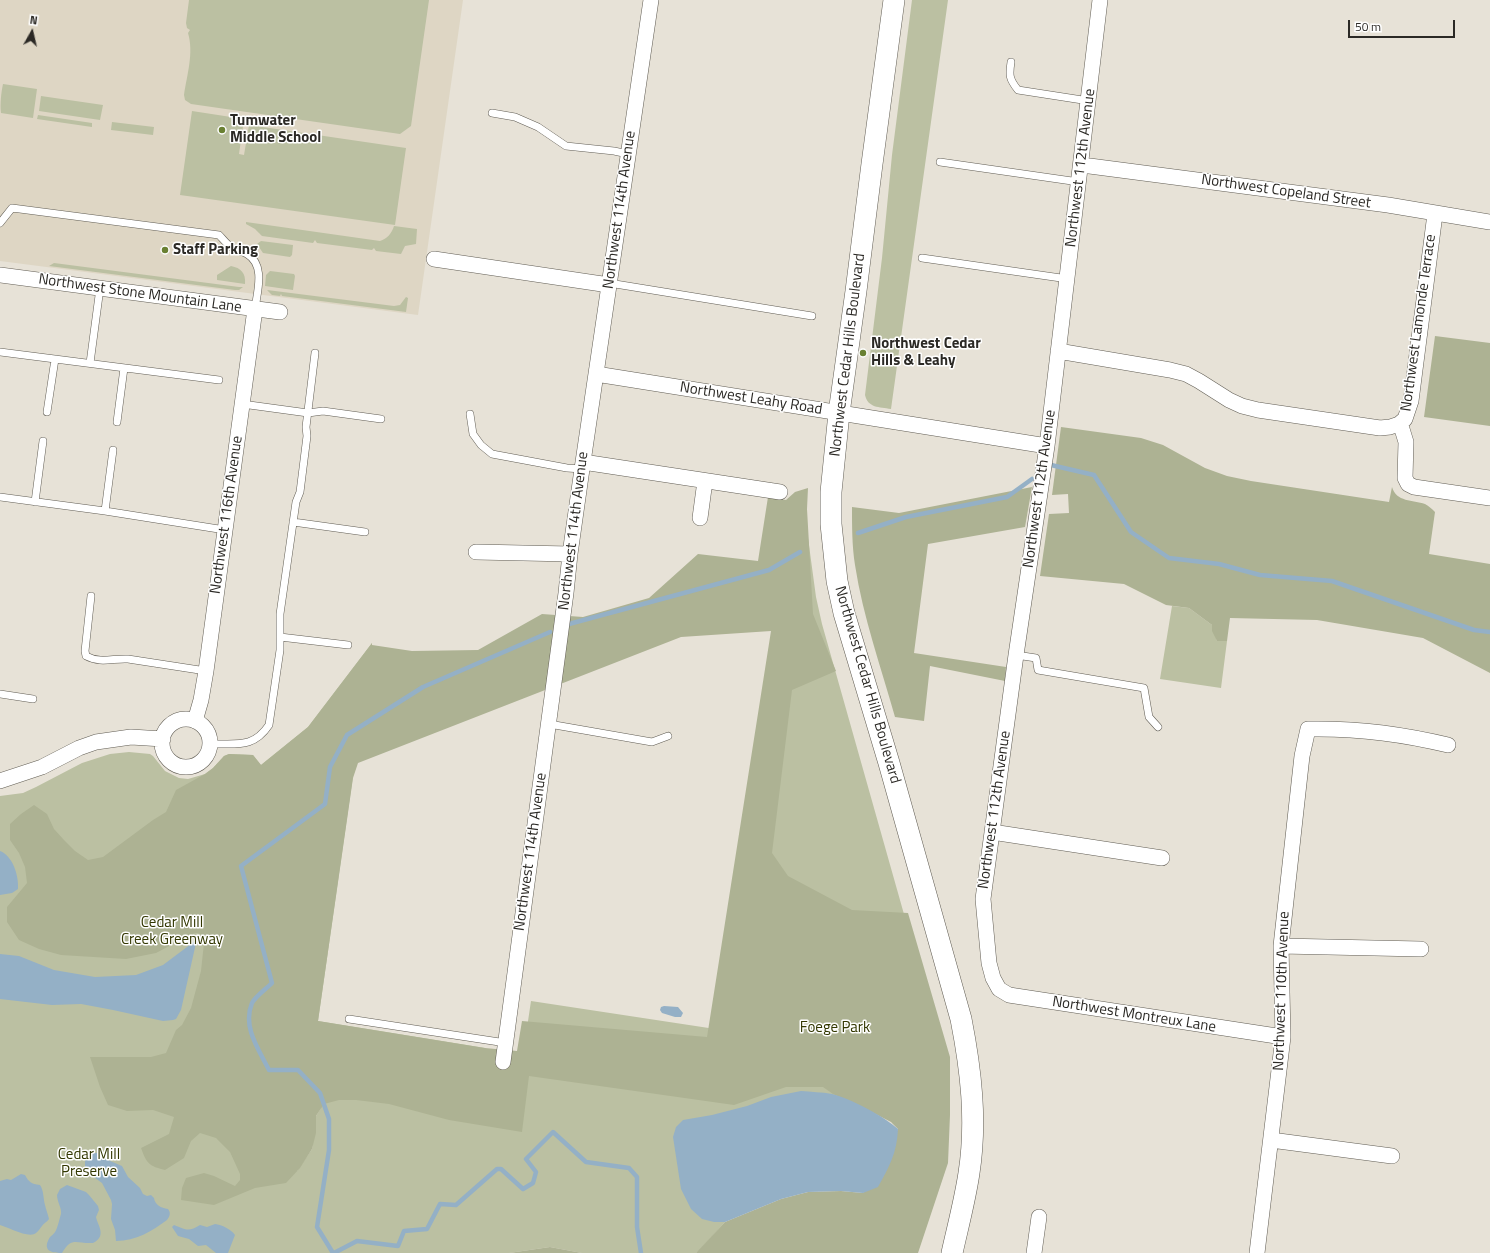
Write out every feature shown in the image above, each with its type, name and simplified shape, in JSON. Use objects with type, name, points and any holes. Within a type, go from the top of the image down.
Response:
[{"type":"main road","name":"Northwest Cedar Hills Boulevard","points":[[894,0],[856,292],[838,413],[830,492],[831,524],[838,581],[846,620],[891,771],[961,1019],[967,1052],[972,1097],[972,1147],[969,1173],[952,1253]]},
{"type":"street","name":"Northwest 114th Avenue","points":[[503,1062],[582,466],[651,0]]},
{"type":"street","name":"Northwest 112th Avenue","points":[[993,978],[983,899],[1016,655],[1047,446],[1080,182],[1100,0]]},
{"type":"street","name":"Northwest Copeland Street","points":[[1082,164],[1388,205],[1434,214],[1490,222]]},
{"type":"street","name":"Northwest Lamonde Terrace","points":[[1401,426],[1411,401],[1434,214]]},
{"type":"street","points":[[434,259],[609,284]]},
{"type":"street","name":"Northwest Stone Mountain Lane","points":[[0,275],[280,312]]},
{"type":"street","name":"Northwest 116th Avenue","points":[[195,721],[201,700],[206,671],[255,309]]},
{"type":"street","points":[[1058,351],[1186,374],[1199,380],[1229,400],[1242,406],[1258,410],[1380,428],[1401,426],[1406,442],[1405,478],[1408,484],[1414,487],[1490,498]]},
{"type":"street","name":"Northwest Leahy Road","points":[[596,374],[1047,446]]},
{"type":"street","points":[[582,466],[780,492]]},
{"type":"street","points":[[700,518],[705,481]]},
{"type":"street","points":[[476,552],[570,554]]},
{"type":"street","points":[[183,720],[195,721],[205,728],[208,733],[210,744],[207,756],[198,764],[187,767],[175,765],[166,756],[162,745],[164,733],[172,724],[183,720]]},
{"type":"street","name":"Northwest 110th Avenue","points":[[1256,1253],[1283,1037],[1281,946],[1302,756],[1308,729],[1333,729],[1414,737],[1448,745]]},
{"type":"street","points":[[0,781],[28,773],[78,748],[96,742],[131,737],[163,739]]},
{"type":"street","points":[[992,832],[1162,858]]},
{"type":"street","points":[[1281,946],[1421,949]]},
{"type":"street","name":"Northwest Montreux Lane","points":[[993,978],[999,990],[1019,997],[1283,1037]]},
{"type":"street","points":[[1271,1140],[1392,1156]]},
{"type":"street","points":[[1034,1253],[1039,1217]]},
{"type":"lane","points":[[1011,62],[1009,75],[1018,90],[1089,101]]},
{"type":"lane","points":[[492,113],[515,118],[538,127],[566,146],[614,150],[628,154]]},
{"type":"lane","points":[[940,162],[1080,182]]},
{"type":"lane","points":[[0,222],[12,208],[219,235],[233,249],[246,253],[255,262],[259,279],[255,309]]},
{"type":"lane","points":[[922,258],[1068,279]]},
{"type":"lane","points":[[609,284],[812,316]]},
{"type":"lane","points":[[90,363],[100,288]]},
{"type":"lane","points":[[0,352],[219,380]]},
{"type":"lane","points":[[210,744],[245,743],[254,741],[263,734],[269,725],[280,650],[280,614],[296,502],[300,492],[315,353]]},
{"type":"lane","points":[[48,412],[56,359]]},
{"type":"lane","points":[[117,422],[124,368]]},
{"type":"lane","points":[[242,404],[308,413],[323,411],[381,419]]},
{"type":"lane","points":[[470,414],[473,434],[481,445],[492,454],[567,468],[582,466]]},
{"type":"lane","points":[[35,502],[43,441]]},
{"type":"lane","points":[[105,512],[113,450]]},
{"type":"lane","points":[[0,497],[225,530]]},
{"type":"lane","points":[[293,522],[366,532]]},
{"type":"lane","points":[[91,596],[85,651],[86,656],[106,661],[120,658],[206,671]]},
{"type":"lane","points":[[280,637],[348,645]]},
{"type":"lane","points":[[1016,655],[1036,658],[1038,670],[1144,688],[1149,717],[1158,727]]},
{"type":"lane","points":[[0,694],[33,699]]},
{"type":"lane","points":[[549,724],[652,742],[668,736]]},
{"type":"lane","points":[[349,1019],[506,1043]]},
{"type":"shaded area","name":"Tumwater Middle School","points":[[0,0],[463,0],[418,315],[0,261]]},
{"type":"green space","points":[[189,0],[429,0],[411,126],[400,134],[191,104],[185,100],[184,95],[190,56],[190,41],[188,33],[190,30],[187,28],[186,23]]},
{"type":"green space","points":[[912,0],[948,0],[891,409],[871,405],[866,399],[865,395],[882,258],[892,155]]},
{"type":"green space","points":[[3,84],[37,89],[33,118],[1,113]]},
{"type":"green space","points":[[41,96],[103,105],[100,120],[39,111]]},
{"type":"green space","points":[[192,111],[244,119],[239,154],[244,155],[249,125],[406,148],[395,225],[180,195]]},
{"type":"green space","points":[[38,115],[92,123],[92,127],[37,119]]},
{"type":"green space","points":[[112,122],[154,127],[153,135],[111,130]]},
{"type":"green space","points":[[246,222],[380,241],[389,235],[394,226],[417,229],[416,244],[405,246],[401,254],[376,251],[374,248],[372,250],[317,243],[315,240],[313,243],[262,236],[255,229],[246,224]]},
{"type":"green space","points":[[261,241],[293,245],[292,255],[290,257],[263,253],[257,244]]},
{"type":"green space","points":[[54,263],[243,287],[239,290],[235,290],[49,266]]},
{"type":"green space","points":[[231,266],[238,268],[244,274],[245,284],[217,280],[217,275]]},
{"type":"green space","points":[[270,271],[294,274],[293,290],[265,286],[266,275]]},
{"type":"green space","points":[[267,290],[394,306],[400,305],[406,297],[408,298],[406,312],[282,296],[281,294],[280,296],[272,295]]},
{"type":"green space","points":[[1435,336],[1490,343],[1490,426],[1424,417]]},
{"type":"green space","points":[[1061,427],[1141,438],[1163,445],[1205,468],[1227,476],[1389,502],[1392,487],[1394,492],[1401,498],[1426,505],[1435,512],[1429,554],[1490,564],[1490,673],[1423,638],[1317,620],[1230,618],[1227,641],[1217,641],[1212,631],[1212,625],[1189,608],[1166,605],[1124,584],[1040,576],[1049,514],[1069,513],[1068,494],[1052,495]]},
{"type":"green space","points":[[1032,487],[1025,527],[928,544],[914,653],[1006,667],[1005,681],[930,666],[924,721],[895,717],[867,623],[858,584],[853,551],[852,507],[899,513]]},
{"type":"green space","points":[[808,488],[807,509],[813,614],[836,671],[792,690],[772,853],[788,876],[852,910],[908,913],[950,1057],[948,1163],[918,1253],[696,1253],[725,1222],[781,1199],[808,1192],[841,1191],[863,1193],[898,1129],[891,1122],[833,1094],[823,1087],[786,1087],[734,1105],[529,1076],[522,1132],[449,1120],[389,1104],[356,1100],[339,1100],[324,1104],[316,1116],[316,1133],[312,1149],[300,1168],[286,1183],[255,1188],[214,1205],[181,1200],[182,1188],[186,1178],[204,1173],[235,1186],[240,1180],[240,1174],[230,1152],[216,1138],[200,1133],[191,1141],[184,1158],[165,1170],[149,1164],[141,1148],[169,1134],[174,1117],[153,1110],[127,1111],[108,1105],[90,1057],[151,1057],[166,1053],[176,1030],[182,1025],[191,1008],[201,971],[204,943],[202,935],[197,933],[192,934],[156,953],[126,959],[61,955],[39,949],[19,940],[7,922],[7,907],[27,883],[25,867],[19,853],[10,840],[10,824],[34,805],[47,814],[54,829],[75,851],[88,860],[103,857],[166,812],[176,790],[205,774],[224,756],[229,754],[253,755],[261,765],[308,727],[372,643],[372,645],[412,651],[478,650],[542,614],[583,617],[649,598],[698,554],[758,561],[768,497],[786,500],[795,492]],"holes":[[[771,631],[707,1037],[522,1021],[517,1051],[485,1048],[318,1021],[353,778],[358,763],[681,637]]]},
{"type":"green space","points":[[808,538],[816,597],[822,624],[937,1031],[714,1222],[725,1222],[696,1253],[582,1253],[550,1247],[509,1253],[0,1253],[0,796],[23,793],[82,763],[110,754],[129,752],[150,754],[165,771],[179,778],[188,779],[205,774],[224,756],[229,754],[253,755],[261,765],[308,727],[372,643],[318,1021],[485,1048],[518,1088],[531,1001],[735,1032]],"holes":[[[307,1106],[321,1108],[316,1116],[312,1149],[297,1171]]]},
{"type":"green space","points":[[1172,606],[1189,608],[1212,625],[1217,641],[1227,641],[1221,688],[1160,679]]},
{"type":"green space","points":[[550,1247],[582,1253],[509,1253]]},
{"type":"water","points":[[0,851],[12,862],[16,873],[18,889],[12,893],[0,895]]},
{"type":"water","points":[[195,941],[196,943],[181,1010],[176,1019],[173,1020],[163,1021],[81,1004],[52,1005],[0,999],[0,954],[19,956],[54,970],[95,977],[136,975],[163,965]]},
{"type":"water","points":[[661,1007],[678,1007],[683,1013],[681,1017],[675,1017],[662,1013],[660,1010]]},
{"type":"water","points":[[801,1091],[832,1094],[848,1099],[876,1114],[898,1129],[894,1153],[878,1187],[863,1193],[841,1191],[808,1192],[781,1199],[725,1222],[714,1222],[702,1219],[691,1209],[681,1189],[673,1137],[676,1127],[683,1120],[712,1115],[747,1106],[771,1097]]},
{"type":"water","points":[[94,1153],[98,1153],[108,1160],[122,1166],[128,1177],[140,1188],[143,1194],[147,1196],[151,1195],[159,1206],[168,1209],[170,1214],[167,1220],[143,1235],[123,1241],[116,1241],[115,1230],[111,1219],[111,1200],[102,1183],[85,1169],[85,1161]]},
{"type":"water","points":[[21,1174],[25,1175],[34,1184],[40,1185],[49,1219],[37,1232],[29,1235],[0,1225],[0,1181],[7,1179],[11,1180]]},
{"type":"water","points":[[67,1185],[86,1192],[98,1206],[99,1210],[96,1217],[101,1234],[100,1237],[93,1243],[75,1242],[69,1244],[62,1253],[54,1252],[48,1250],[47,1245],[50,1237],[56,1231],[61,1214],[57,1195],[60,1189]]},
{"type":"water","points":[[215,1224],[221,1225],[235,1235],[228,1253],[216,1253],[206,1245],[198,1246],[189,1239],[178,1236],[172,1227],[174,1225],[185,1229],[193,1229],[200,1225],[207,1227]]},
{"type":"waterway","points":[[1051,465],[1094,475],[1131,532],[1169,558],[1219,564],[1260,575],[1332,581],[1474,630],[1490,632]]},
{"type":"waterway","points":[[858,533],[906,517],[1007,497],[1032,479]]},
{"type":"waterway","points":[[569,624],[769,570],[800,552]]},
{"type":"waterway","points":[[333,1253],[317,1227],[329,1150],[329,1119],[320,1093],[298,1070],[269,1070],[250,1029],[249,1012],[252,1003],[272,983],[241,866],[325,804],[330,767],[347,735],[423,687],[550,632]]},
{"type":"waterway","points":[[334,1253],[357,1241],[398,1246],[404,1231],[427,1229],[440,1204],[456,1205],[497,1169],[501,1169],[523,1189],[533,1183],[536,1172],[526,1159],[553,1132],[586,1162],[629,1168],[637,1177],[637,1227],[641,1253]]},
{"type":"place","name":"Tumwater Middle School","points":[[222,130]]},
{"type":"place","name":"Staff Parking","points":[[165,250]]},
{"type":"place","name":"Northwest Cedar Hills & Leahy","points":[[863,353]]},
{"type":"park label","name":"Cedar Mill Creek Greenway","points":[[172,932]]},
{"type":"park label","name":"Foege Park","points":[[835,1028]]},
{"type":"park label","name":"Cedar Mill Preserve","points":[[89,1164]]}]
